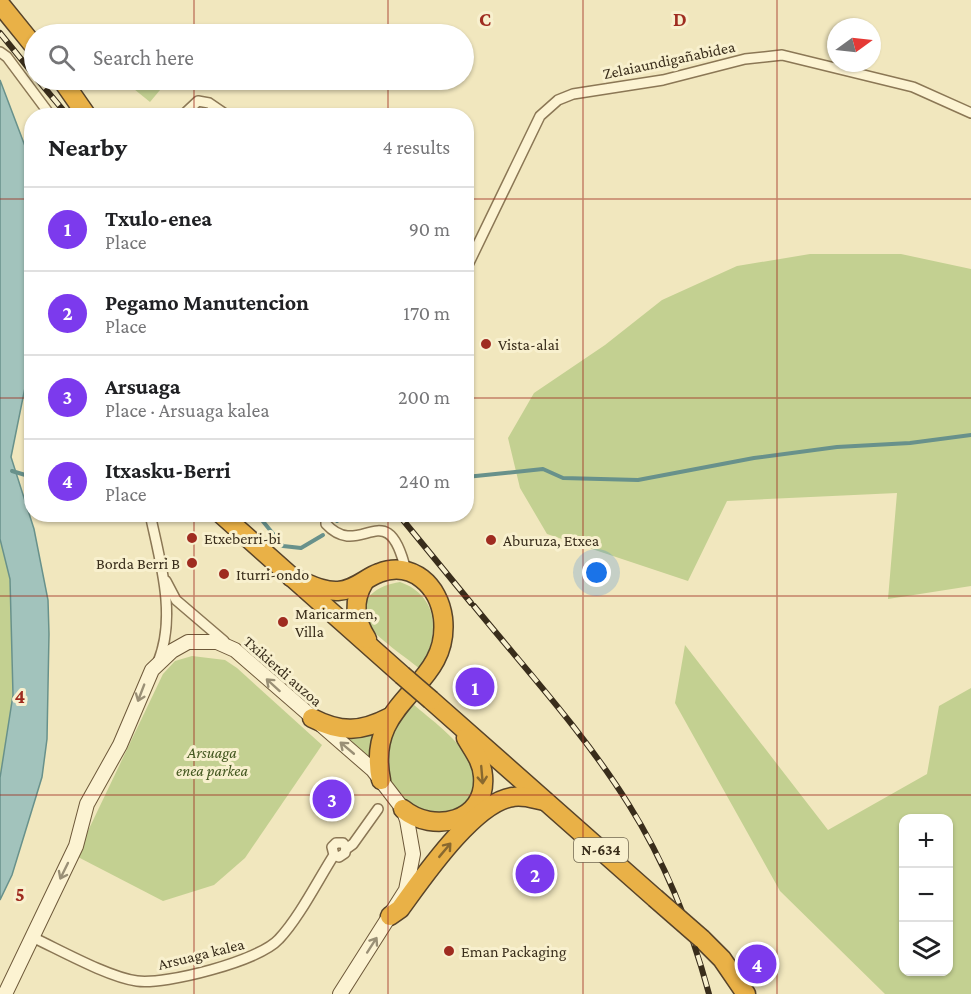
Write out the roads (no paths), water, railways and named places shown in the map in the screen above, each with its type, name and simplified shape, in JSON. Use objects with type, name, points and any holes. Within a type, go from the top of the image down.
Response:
[{"type":"highway","points":[[0,4],[24,34]]},
{"type":"highway","points":[[69,90],[81,108]]},
{"type":"highway","name":"N-634","points":[[230,522],[702,939],[722,959],[746,994]]},
{"type":"highway","points":[[291,577],[329,591],[351,588],[385,571],[406,571],[428,583],[437,597],[442,616],[442,638],[430,669],[390,717],[381,734],[377,752],[381,780]]},
{"type":"highway","points":[[364,582],[358,595],[357,616],[361,629],[375,651]]},
{"type":"highway","points":[[312,718],[331,727],[350,730],[367,728],[390,717]]},
{"type":"highway","points":[[403,809],[420,820],[443,824],[458,819],[476,805],[482,790],[483,773],[478,757],[457,723]]},
{"type":"highway","points":[[390,916],[400,909],[451,843],[493,805],[506,798],[519,796],[546,802]]},
{"type":"street","points":[[0,52],[7,57],[24,80]]},
{"type":"street","name":"Zelaiaundigañabidea","points":[[474,253],[540,116],[558,100],[573,94],[663,80],[745,59],[782,55],[913,87],[971,113]]},
{"type":"street","points":[[32,90],[45,108]]},
{"type":"street","points":[[191,108],[198,101],[209,103],[216,108]]},
{"type":"street","points":[[152,522],[163,573],[166,633],[158,663]]},
{"type":"street","points":[[327,522],[343,535],[353,537],[379,530],[389,532],[397,540],[406,571]]},
{"type":"street","points":[[163,573],[176,600],[235,651]]},
{"type":"street","name":"Txikierdi auzoa","points":[[6,992],[76,846],[87,804],[120,745],[144,685],[158,663],[179,646],[197,640],[217,642],[235,651],[381,780],[403,809],[411,831],[412,867],[406,890],[340,994]]},
{"type":"street","name":"Arsuaga kalea","points":[[32,937],[119,976],[137,981],[156,981],[241,962],[261,954],[279,939],[334,855],[343,855],[378,809]]},
{"type":"water","points":[[0,80],[24,143],[24,393],[11,457],[24,498],[24,522],[32,522],[34,529],[48,600],[49,634],[47,739],[42,777],[12,875],[0,900],[0,778],[13,695],[10,579],[0,539]]},
{"type":"waterway","points":[[474,476],[543,469],[563,478],[638,480],[754,458],[837,447],[910,443],[971,435]]},
{"type":"waterway","points":[[12,471],[24,475]]},
{"type":"waterway","points":[[264,522],[283,546],[301,548],[323,535]]},
{"type":"railway","points":[[0,33],[24,63]]},
{"type":"railway","points":[[46,90],[61,108]]},
{"type":"railway","points":[[405,522],[471,603]]},
{"type":"railway","points":[[474,606],[575,728],[629,805],[655,850],[676,896],[686,920],[709,994]]},
{"type":"place","name":"Vista-alai","points":[[486,344]]},
{"type":"place","name":"Etxeberri-bi","points":[[192,538]]},
{"type":"place","name":"Aburuza, Etxea","points":[[491,540]]},
{"type":"place","name":"Borda Berri B","points":[[192,563]]},
{"type":"place","name":"Iturri-ondo","points":[[224,574]]},
{"type":"place","name":"Maricarmen, Villa","points":[[283,622]]},
{"type":"place","name":"Txulo-enea","points":[[475,687]]},
{"type":"place","name":"Arsuaga","points":[[332,799]]},
{"type":"place","name":"Pegamo Manutencion","points":[[535,874]]},
{"type":"place","name":"Eman Packaging","points":[[449,951]]},
{"type":"place","name":"Itxasku-Berri","points":[[757,964]]},
{"type":"park label","name":"Arsuaga enea parkea","points":[[212,761]]}]
